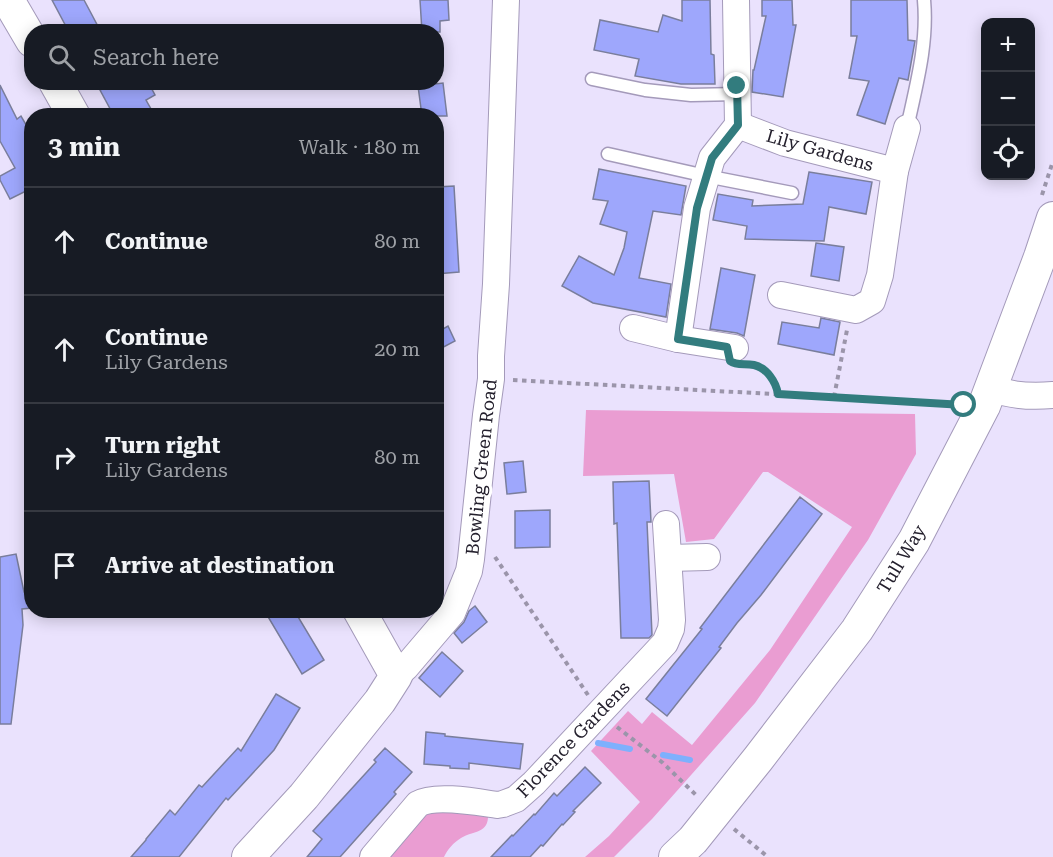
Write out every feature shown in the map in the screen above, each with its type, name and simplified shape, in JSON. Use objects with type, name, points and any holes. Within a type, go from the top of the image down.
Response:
[{"type":"street","points":[[8,0],[24,27]]},
{"type":"street","name":"Bowling Green Road","points":[[248,857],[304,796],[380,701],[396,676],[452,613],[469,571],[491,379],[506,0]]},
{"type":"street","points":[[678,339],[697,208],[712,158],[738,125],[736,0]]},
{"type":"street","points":[[59,90],[70,108]]},
{"type":"street","name":"Lily Gardens","points":[[738,125],[785,143],[895,171],[907,128]]},
{"type":"street","points":[[781,295],[851,309],[872,301],[880,275],[895,171]]},
{"type":"street","name":"Tull Way","points":[[675,857],[693,840],[758,759],[857,630],[914,540],[979,400],[1040,257],[1053,218]]},
{"type":"street","points":[[633,328],[678,339],[731,347]]},
{"type":"street","points":[[979,400],[1004,393],[1035,397],[1053,395]]},
{"type":"street","name":"Florence Gardens","points":[[373,857],[422,801],[433,799],[502,804],[516,799],[534,783],[665,643],[672,620],[666,524]]},
{"type":"street","points":[[669,558],[707,557]]},
{"type":"street","points":[[363,618],[396,676]]},
{"type":"lane","points":[[907,128],[922,57],[926,19],[924,0]]},
{"type":"lane","points":[[592,79],[645,90],[691,95],[737,90]]},
{"type":"lane","points":[[608,154],[792,193]]},
{"type":"path","points":[[834,397],[851,309]]},
{"type":"path","points":[[731,347],[730,361],[754,365],[762,369],[772,379],[778,394]]},
{"type":"path","points":[[491,379],[778,394],[979,400]]},
{"type":"shaded area","points":[[586,410],[915,414],[916,454],[868,540],[755,703],[652,819],[614,857],[585,857],[609,836],[640,802],[591,751],[628,711],[642,724],[652,712],[692,745],[770,650],[852,527],[768,472],[763,472],[714,539],[686,542],[674,474],[583,476]]},
{"type":"shaded area","points":[[438,810],[488,814],[488,820],[483,828],[456,842],[444,857],[385,857],[422,814]]},
{"type":"building","points":[[52,0],[84,0],[97,24],[65,24]]},
{"type":"building","points":[[420,0],[448,0],[449,20],[440,21],[440,24],[422,24]]},
{"type":"building","points":[[682,0],[710,0],[711,54],[714,55],[715,84],[681,84],[635,76],[639,59],[594,50],[600,20],[658,32],[663,15],[682,21]]},
{"type":"building","points":[[762,0],[792,0],[793,25],[796,25],[783,97],[752,92],[753,70],[766,16],[762,16]]},
{"type":"building","points":[[851,0],[907,0],[908,40],[915,41],[908,80],[899,78],[885,124],[857,115],[869,81],[849,78],[857,36],[851,36]]},
{"type":"building","points":[[0,85],[17,119],[21,116],[24,121],[24,192],[10,199],[0,176],[15,168],[0,141]]},
{"type":"building","points":[[100,90],[152,90],[155,95],[146,100],[150,108],[110,108]]},
{"type":"building","points":[[419,90],[444,90],[447,116],[444,116],[444,108],[421,108]]},
{"type":"building","points":[[599,169],[686,186],[681,215],[653,211],[639,278],[671,284],[666,317],[593,303],[562,286],[579,256],[614,275],[624,248],[627,232],[600,224],[608,201],[593,199]]},
{"type":"building","points":[[809,172],[872,182],[866,214],[829,207],[824,241],[745,239],[747,226],[713,220],[718,194],[753,200],[752,206],[803,204]]},
{"type":"building","points":[[454,186],[459,272],[444,273],[444,187]]},
{"type":"building","points":[[816,243],[844,247],[839,281],[811,276]]},
{"type":"building","points":[[721,268],[755,275],[744,336],[710,329]]},
{"type":"building","points":[[821,318],[840,322],[834,355],[778,344],[782,322],[819,328]]},
{"type":"building","points":[[448,326],[455,341],[444,347],[444,328]]},
{"type":"building","points":[[523,461],[526,492],[507,494],[504,463]]},
{"type":"building","points":[[649,481],[651,522],[647,522],[652,635],[649,638],[621,638],[617,523],[614,524],[613,482]]},
{"type":"building","points":[[800,497],[822,514],[667,716],[646,699],[702,629],[700,628]]},
{"type":"building","points":[[550,510],[550,547],[515,548],[515,511]]},
{"type":"building","points":[[16,554],[24,592],[23,625],[11,724],[0,724],[0,557]]},
{"type":"building","points":[[475,606],[487,622],[462,643],[454,633]]},
{"type":"building","points":[[269,618],[299,618],[324,660],[302,674]]},
{"type":"building","points":[[442,652],[463,671],[440,697],[419,678]]},
{"type":"building","points":[[276,694],[300,708],[274,750],[228,800],[226,798],[179,857],[131,857],[170,810],[175,815],[199,785],[202,787],[238,748],[241,751]]},
{"type":"building","points":[[426,732],[523,744],[520,769],[469,763],[469,769],[424,764]]},
{"type":"building","points":[[385,748],[412,772],[394,792],[396,794],[340,857],[307,857],[322,839],[313,831],[376,762],[374,760]]},
{"type":"building","points":[[585,767],[601,783],[543,846],[541,845],[530,857],[491,857],[535,815],[554,793],[557,796]]},
{"type":"waterway","points":[[598,743],[630,749]]},
{"type":"waterway","points":[[663,755],[690,760]]},
{"type":"route","points":[[737,86],[738,125],[712,158],[697,208],[678,339],[727,347],[730,361],[754,365],[762,369],[772,379],[778,394],[964,405]]}]
